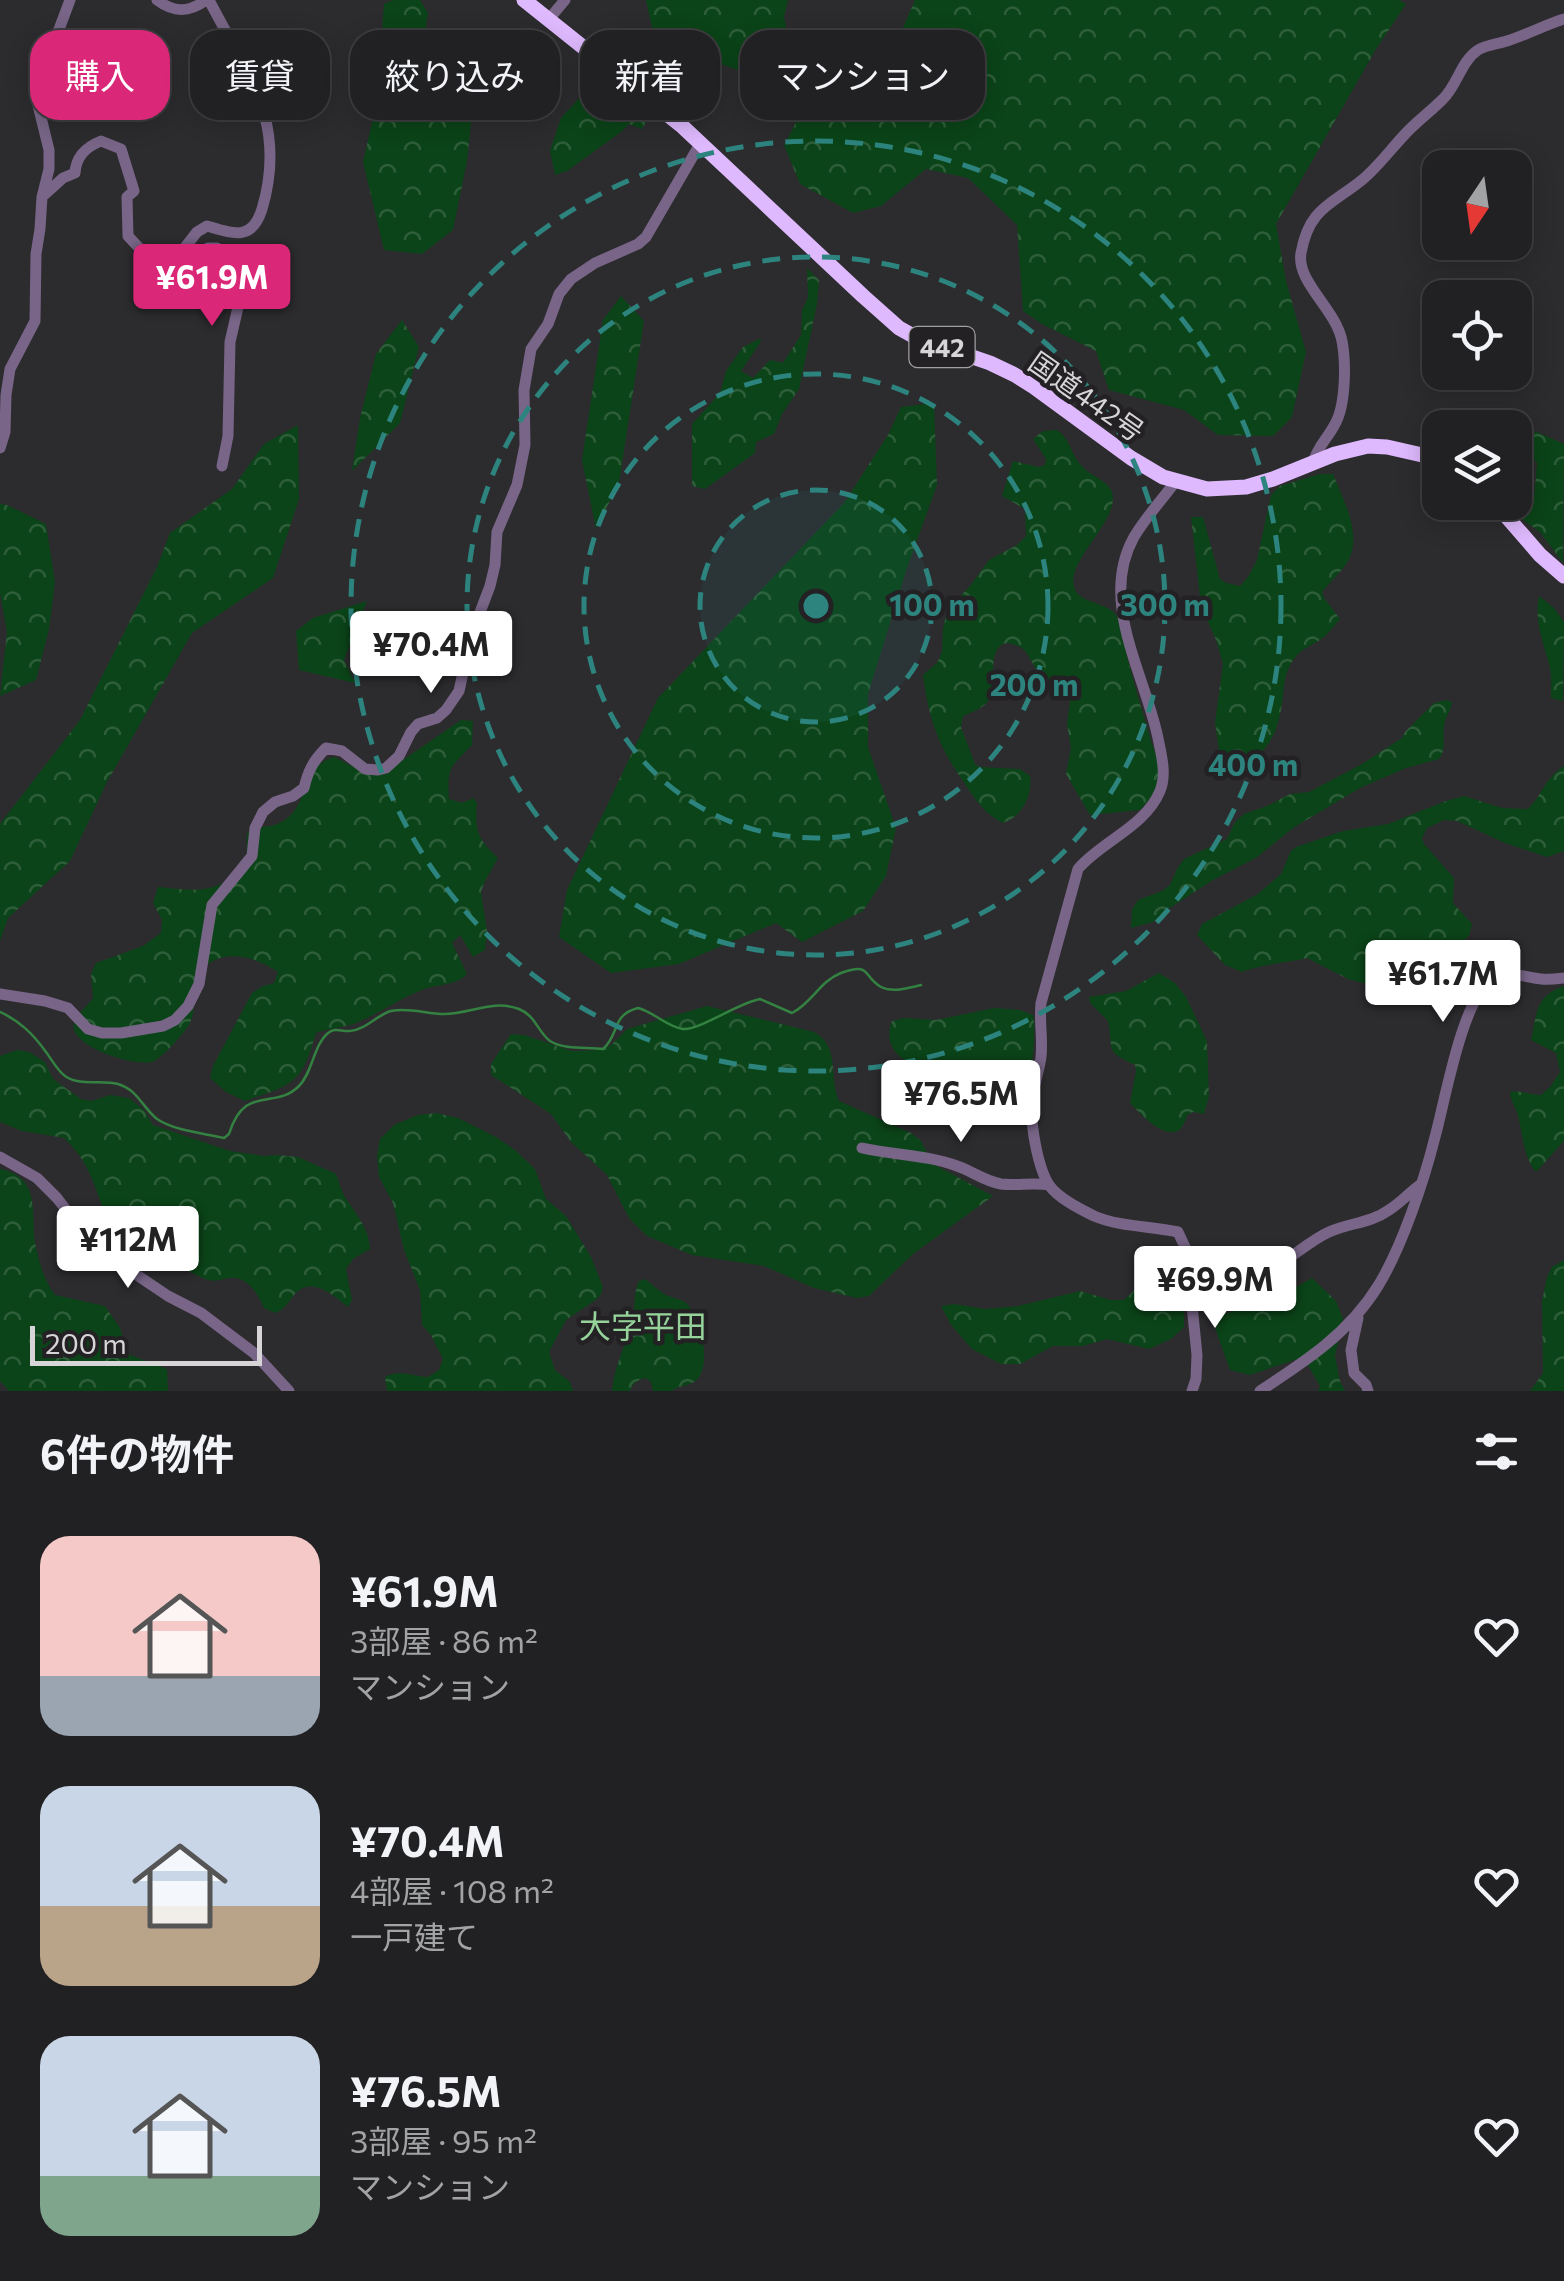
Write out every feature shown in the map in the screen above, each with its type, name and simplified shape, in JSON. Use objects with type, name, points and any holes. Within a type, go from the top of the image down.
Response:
[{"type":"highway","name":"国道442号","points":[[524,0],[683,127],[899,328],[1015,375],[1140,464],[1175,482],[1207,489],[1246,487],[1368,446],[1422,455]]},
{"type":"highway","points":[[1510,520],[1564,576]]},
{"type":"street","points":[[0,448],[10,369],[35,320],[36,254],[49,169],[49,150],[36,98],[50,71],[55,40],[70,0]]},
{"type":"street","points":[[155,265],[175,260],[196,232],[207,226],[230,233],[248,231],[258,223],[272,162],[262,100],[208,0],[183,11],[157,0]]},
{"type":"street","points":[[549,19],[565,0]]},
{"type":"street","points":[[1313,463],[1319,446],[1338,418],[1344,371],[1336,326],[1300,264],[1312,221],[1333,199],[1362,180],[1450,92],[1478,50],[1564,19]]},
{"type":"street","points":[[42,196],[75,173],[75,162],[88,146],[101,141],[121,149],[134,191],[127,198],[128,236],[155,265],[173,269],[208,248],[217,248],[228,253],[238,267],[244,281],[230,342],[228,436],[222,466]]},
{"type":"street","points":[[0,994],[68,1008],[88,1028],[102,1033],[164,1026],[175,1020],[188,1006],[199,984],[212,905],[252,856],[255,828],[263,812],[304,788],[308,772],[326,748],[342,750],[365,769],[386,768],[399,756],[418,724],[437,718],[446,710],[459,691],[471,636],[490,586],[496,532],[518,486],[525,445],[524,390],[531,349],[570,279],[646,237],[700,144]]},
{"type":"street","points":[[1175,482],[1134,536],[1121,579],[1120,604],[1154,722],[1163,785],[1142,817],[1090,854],[1078,869],[1040,1003],[1042,1048],[1031,1123],[1049,1185],[1061,1196],[1096,1217],[1178,1232],[1191,1260],[1196,1355],[1192,1391]]},
{"type":"street","points":[[1260,1391],[1326,1345],[1359,1314],[1380,1282],[1421,1184],[1463,1029],[1480,992],[1502,974],[1546,980],[1564,978]]},
{"type":"street","points":[[862,1148],[923,1157],[960,1167],[989,1181],[1049,1185]]},
{"type":"street","points":[[0,1156],[36,1178],[80,1228],[119,1263],[202,1313],[254,1354],[289,1391]]},
{"type":"street","points":[[1191,1260],[1212,1259],[1226,1273],[1250,1276],[1330,1231],[1372,1220],[1421,1184]]},
{"type":"street","points":[[1359,1314],[1352,1350],[1354,1373],[1368,1391]]},
{"type":"green space","points":[[420,0],[428,13],[425,30],[382,30],[384,4]]},
{"type":"green space","points":[[646,0],[788,0],[784,17],[787,30],[740,30],[740,71],[720,64],[720,30],[653,30]]},
{"type":"green space","points":[[915,0],[1399,0],[1406,4],[1276,224],[1286,281],[1306,352],[1292,417],[1273,436],[1218,435],[1184,410],[1109,390],[1096,351],[1023,311],[1017,225],[968,178],[926,169],[881,206],[853,213],[800,184],[784,145],[797,120],[985,120],[985,30],[902,30]]},
{"type":"green space","points":[[580,97],[580,120],[647,120],[642,129],[629,124],[567,171],[555,175],[550,151],[561,118]]},
{"type":"green space","points":[[373,120],[471,120],[453,230],[422,254],[384,250],[363,162]]},
{"type":"green space","points":[[807,268],[819,280],[799,389],[774,434],[756,442],[755,453],[705,489],[692,486],[692,424],[720,393],[726,371],[743,347],[761,338],[741,371],[753,378],[770,360],[783,363],[801,335],[802,311],[808,297]]},
{"type":"green space","points":[[621,296],[644,321],[619,483],[596,529],[582,460],[603,320]]},
{"type":"green space","points":[[402,320],[419,347],[400,423],[352,471],[376,354]]},
{"type":"green space","points":[[934,403],[937,485],[868,694],[868,747],[896,828],[886,876],[863,911],[802,942],[776,923],[679,964],[611,973],[559,937],[567,890],[658,698],[844,503],[888,435],[901,407]]},
{"type":"green space","points":[[298,425],[299,499],[273,578],[192,633],[107,782],[70,861],[8,918],[0,941],[0,824],[80,720],[157,567],[170,533],[232,489],[264,444]]},
{"type":"green space","points":[[1057,430],[1082,466],[1111,490],[1109,514],[1076,569],[1073,582],[1077,593],[1108,608],[1119,620],[1160,776],[1140,810],[1090,815],[1066,774],[1071,748],[1067,724],[1071,694],[1041,676],[1022,648],[1007,643],[996,651],[989,699],[963,716],[961,727],[975,764],[1020,769],[1030,776],[1025,804],[1016,816],[1003,823],[977,801],[948,758],[932,720],[923,675],[937,663],[942,652],[948,609],[989,560],[1026,536],[1025,509],[1002,496],[1013,461],[1045,465],[1046,459],[1033,439],[1043,431]]},
{"type":"green space","points":[[1535,431],[1564,444],[1563,563],[1540,532],[1523,520],[1532,520],[1537,463],[1532,457]]},
{"type":"green space","points":[[1333,474],[1352,529],[1348,561],[1322,592],[1340,619],[1291,663],[1273,737],[1259,755],[1223,778],[1215,723],[1223,664],[1201,606],[1191,517],[1203,517],[1220,579],[1240,586],[1257,560],[1271,495],[1280,486]]},
{"type":"green space","points":[[0,504],[46,524],[55,582],[49,629],[36,680],[0,696],[7,632],[0,593]]},
{"type":"green space","points":[[1539,596],[1564,622],[1563,701],[1551,698],[1550,668],[1538,623]]},
{"type":"green space","points":[[367,601],[344,660],[355,683],[299,670],[296,631],[313,618]]},
{"type":"green space","points":[[1452,702],[1439,759],[1360,788],[1153,922],[1131,928],[1132,910],[1138,900],[1170,885],[1184,859],[1227,839],[1244,814],[1290,794],[1309,792],[1362,764],[1402,738],[1434,703]]},
{"type":"green space","points":[[461,720],[473,721],[472,745],[452,768],[449,799],[462,803],[473,798],[477,803],[479,834],[498,858],[481,892],[487,931],[485,950],[473,957],[460,935],[452,943],[467,974],[463,978],[422,990],[356,1023],[316,1033],[305,1063],[293,1080],[245,1101],[210,1078],[252,993],[274,983],[278,972],[256,961],[223,957],[195,976],[190,1023],[152,1062],[118,1058],[81,1040],[74,1023],[93,998],[91,974],[96,963],[143,946],[161,933],[162,920],[153,903],[158,887],[205,889],[246,869],[247,833],[288,818],[322,762],[334,757],[356,768],[387,771]]},
{"type":"green space","points":[[1564,766],[1564,851],[1547,857],[1457,821],[1444,820],[1427,828],[1422,838],[1454,878],[1453,903],[1472,924],[1469,936],[1450,952],[1457,980],[1435,979],[1393,991],[1348,979],[1307,958],[1242,972],[1225,965],[1197,935],[1202,924],[1258,894],[1281,874],[1296,847],[1343,831],[1388,824],[1464,796],[1502,808],[1528,809]]},
{"type":"green space","points":[[1159,973],[1175,983],[1186,997],[1207,1041],[1209,1096],[1204,1114],[1187,1115],[1183,1126],[1169,1132],[1152,1124],[1130,1103],[1135,1065],[1114,1053],[1108,1021],[1089,997],[1126,991]]},
{"type":"green space","points":[[1564,986],[1564,1141],[1536,1172],[1526,1152],[1510,1092],[1541,1095],[1560,1072],[1556,1053],[1531,1040],[1542,1000]]},
{"type":"green space","points":[[707,1006],[814,1032],[831,1054],[839,1101],[911,1133],[921,1141],[933,1164],[993,1196],[913,1254],[869,1296],[857,1298],[814,1288],[764,1266],[692,1255],[647,1236],[629,1218],[607,1175],[571,1142],[551,1114],[491,1075],[491,1064],[511,1034],[572,1051],[598,1050],[610,1046],[627,1029]]},
{"type":"green space","points":[[994,1008],[1033,1015],[1032,1065],[1015,1101],[924,1070],[892,1047],[892,1021],[936,1020]]},
{"type":"green space","points":[[17,1050],[45,1062],[53,1079],[81,1099],[92,1101],[110,1095],[129,1098],[144,1110],[153,1125],[230,1151],[298,1157],[336,1174],[365,1228],[370,1249],[353,1259],[346,1269],[352,1300],[348,1307],[324,1290],[311,1287],[298,1291],[275,1313],[264,1308],[254,1290],[243,1281],[208,1280],[116,1235],[90,1173],[64,1138],[22,1131],[0,1122],[0,1056]]},
{"type":"green space","points":[[436,1113],[458,1118],[515,1150],[535,1169],[546,1199],[566,1216],[591,1257],[603,1287],[601,1294],[566,1320],[549,1352],[555,1370],[570,1382],[573,1391],[387,1391],[385,1377],[401,1373],[428,1377],[439,1370],[443,1359],[422,1325],[420,1290],[404,1250],[393,1203],[379,1177],[377,1156],[380,1139],[394,1125],[418,1115]]},
{"type":"green space","points":[[0,1169],[13,1173],[28,1188],[38,1256],[55,1295],[105,1306],[120,1328],[128,1354],[167,1369],[168,1391],[9,1391],[0,1381]]},
{"type":"green space","points":[[1178,1250],[1184,1277],[1184,1327],[1171,1339],[1149,1349],[1107,1339],[1083,1346],[1053,1346],[1020,1364],[1001,1364],[972,1349],[941,1306],[1018,1306],[1080,1291],[1124,1300],[1145,1280],[1135,1263],[1140,1252],[1169,1262]]},
{"type":"green space","points":[[1564,1260],[1564,1391],[1530,1391],[1543,1373],[1542,1301],[1547,1277],[1552,1267]]},
{"type":"green space","points":[[1312,1278],[1336,1301],[1343,1319],[1335,1356],[1345,1391],[1318,1391],[1320,1386],[1303,1357],[1250,1375],[1230,1370],[1214,1318],[1258,1305],[1281,1306],[1296,1287]]},
{"type":"green space","points":[[645,1279],[664,1294],[684,1301],[691,1310],[703,1342],[703,1366],[694,1382],[672,1391],[653,1391],[646,1378],[636,1382],[630,1391],[612,1391],[632,1321],[637,1286]]},
{"type":"waterway","points":[[0,1012],[31,1034],[65,1076],[78,1081],[118,1084],[130,1090],[164,1123],[224,1138],[243,1108],[280,1097],[299,1086],[328,1033],[355,1030],[391,1011],[444,1014],[509,1006],[529,1015],[556,1044],[603,1049],[624,1015],[638,1008],[683,1029],[760,999],[792,1013],[827,981],[851,970],[866,972],[886,989],[921,985]]},
{"type":"district","name":"大字平田","points":[[643,1325]]}]
